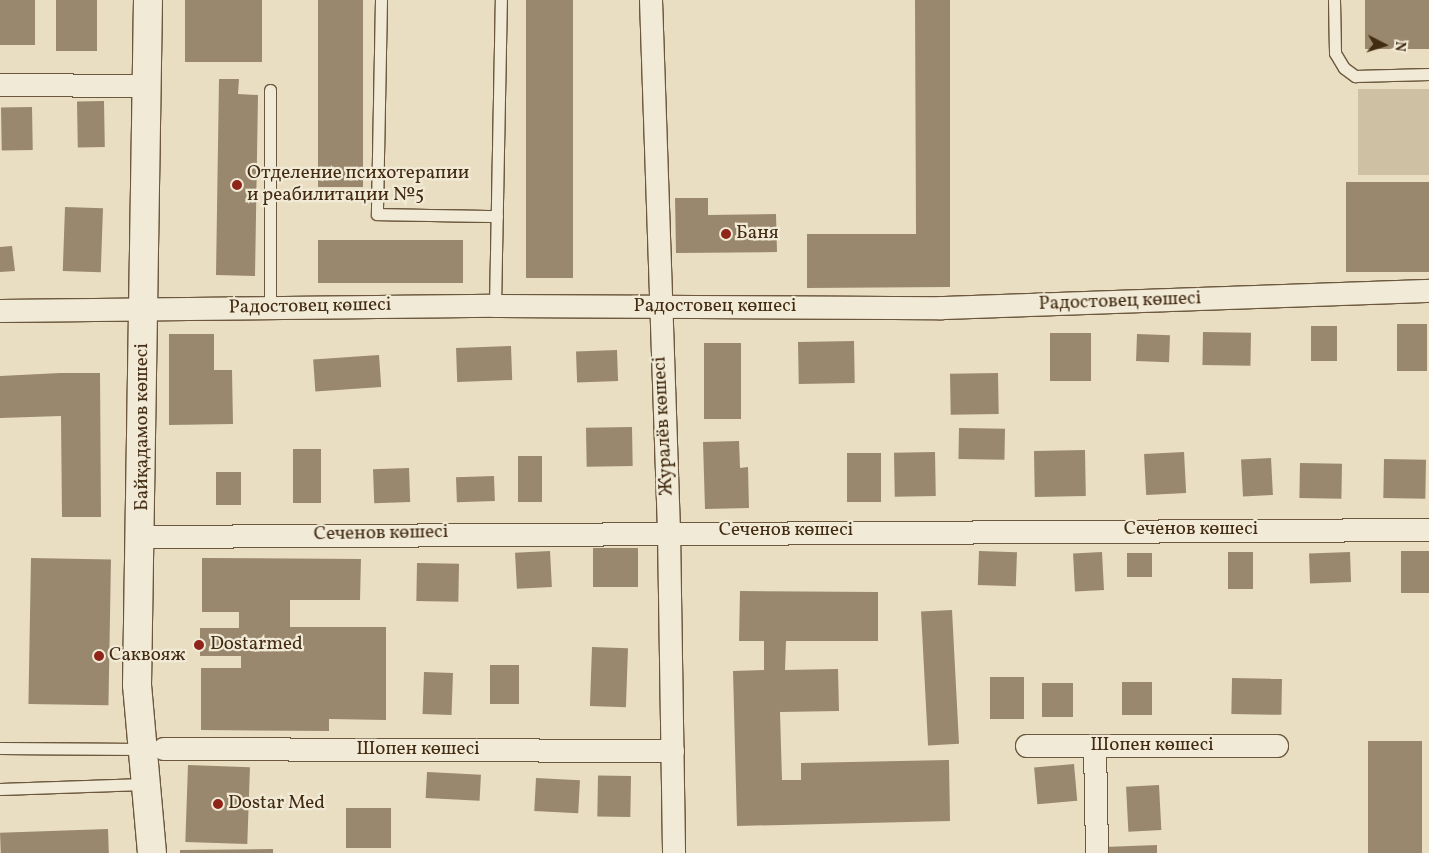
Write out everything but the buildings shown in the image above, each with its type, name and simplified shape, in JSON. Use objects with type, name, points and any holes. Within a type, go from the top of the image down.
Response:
[{"type":"street","name":"Байқадамов көшесі","points":[[148,0],[143,309],[143,537],[137,685],[152,749],[144,784],[152,853]]},
{"type":"street","name":"Журалёв көшесі","points":[[651,0],[659,307],[670,531],[674,853]]},
{"type":"street","points":[[0,85],[147,86]]},
{"type":"street","name":"Радостовец көшесі","points":[[0,311],[495,306],[941,308],[1334,287],[1429,291]]},
{"type":"street","name":"Сеченов көшесі","points":[[143,537],[670,531],[1429,530]]},
{"type":"street","name":"Шопен көшесі","points":[[1027,746],[1277,746]]},
{"type":"street","points":[[1095,746],[1097,853]]},
{"type":"street","name":"Шопен көшесі","points":[[152,749],[673,751]]},
{"type":"lane","points":[[381,0],[377,214],[497,216]]},
{"type":"lane","points":[[495,306],[501,0]]},
{"type":"lane","points":[[1334,0],[1336,53],[1344,68],[1355,76],[1429,74]]},
{"type":"lane","points":[[270,90],[270,308]]},
{"type":"lane","points":[[0,748],[152,749]]},
{"type":"lane","points":[[0,789],[144,784]]},
{"type":"shaded area","points":[[1358,89],[1429,89],[1429,175],[1358,175]]},
{"type":"place","name":"Отделение психотерапии и реабилитации №5","points":[[237,185]]},
{"type":"place","name":"Баня","points":[[726,234]]},
{"type":"place","name":"Dostarmed","points":[[199,645]]},
{"type":"place","name":"Саквояж","points":[[99,656]]},
{"type":"place","name":"Dostar Med","points":[[218,804]]}]
